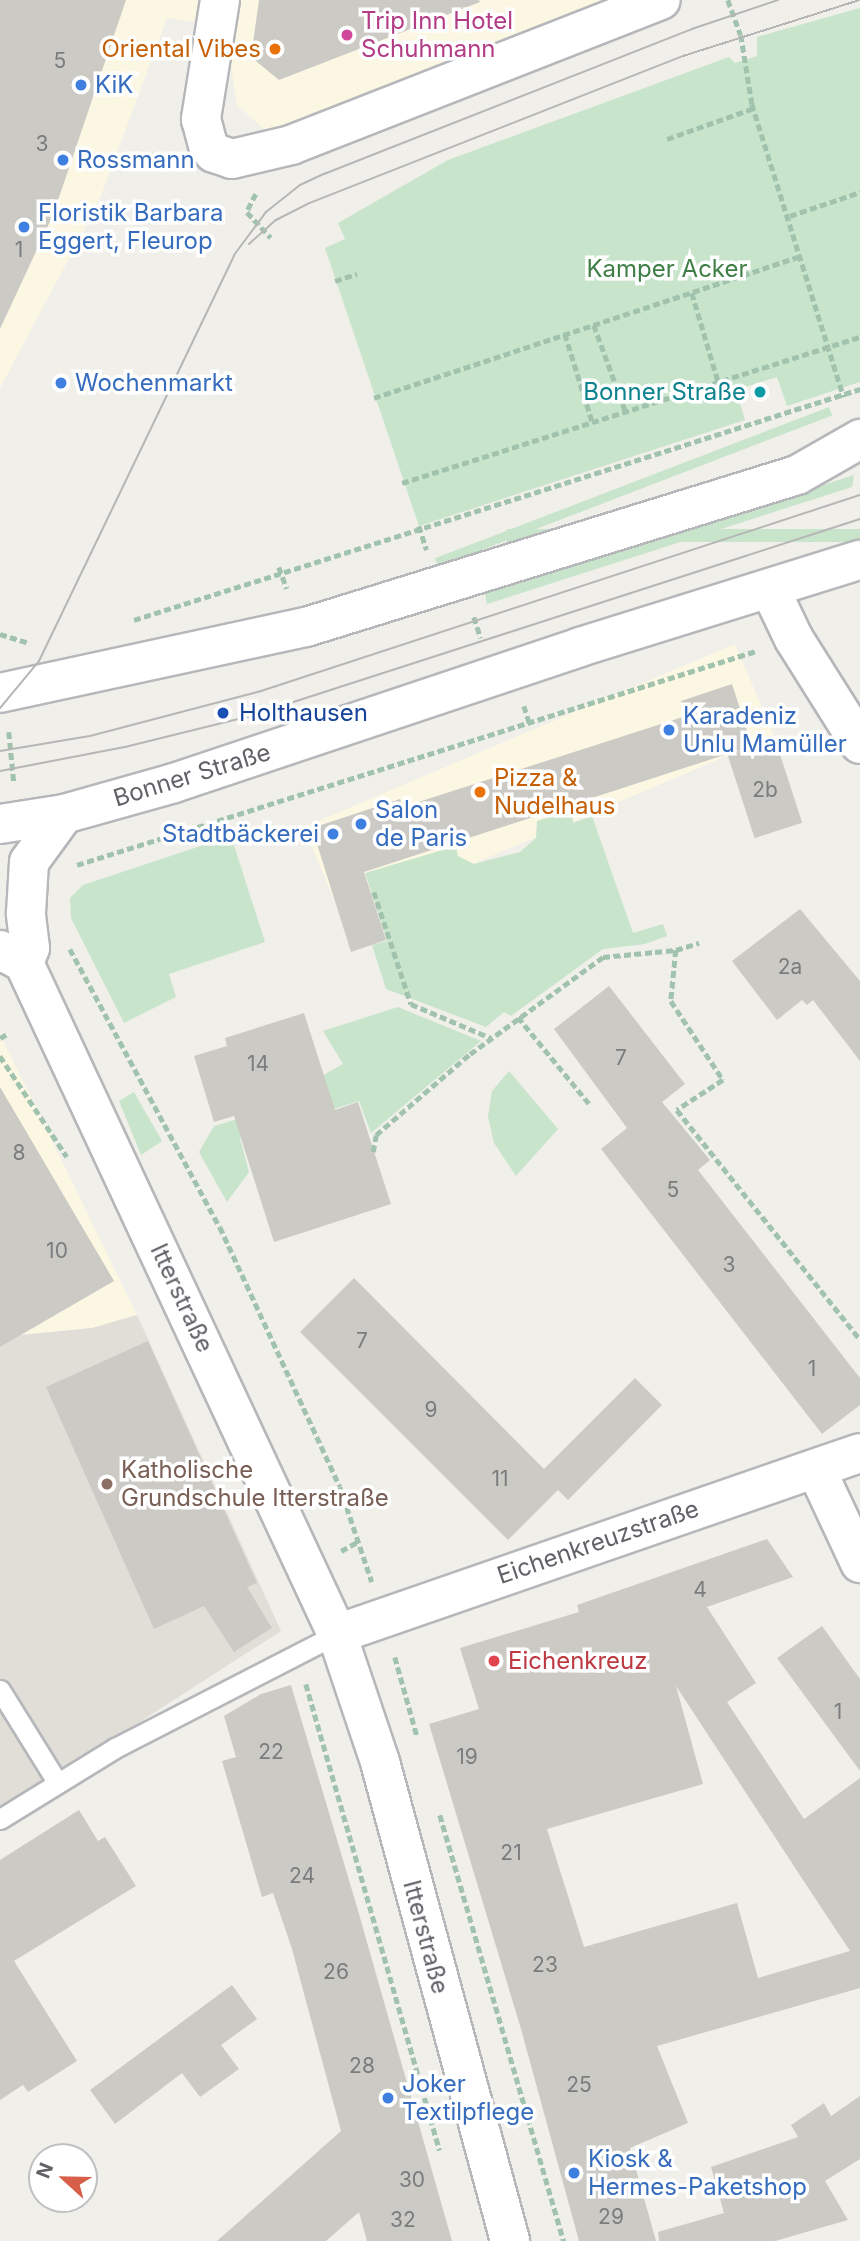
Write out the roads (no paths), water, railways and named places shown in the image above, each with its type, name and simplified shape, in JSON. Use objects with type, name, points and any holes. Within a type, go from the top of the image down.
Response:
[{"type":"street","points":[[220,0],[202,104],[208,145],[214,153],[232,159],[269,153],[661,0]]},
{"type":"street","points":[[0,693],[298,629],[437,583],[797,475],[859,440]]},
{"type":"street","name":"Bonner Straße","points":[[0,824],[64,814],[174,783],[512,669],[860,561]]},
{"type":"street","points":[[770,589],[794,639],[860,744]]},
{"type":"street","name":"Itterstraße","points":[[64,814],[29,862],[26,913],[30,948],[12,957],[337,1634],[380,1762],[510,2241]]},
{"type":"street","name":"Eichenkreuzstraße","points":[[337,1634],[860,1453]]},
{"type":"street","points":[[816,1469],[860,1563]]},
{"type":"lane","points":[[0,1819],[57,1782],[297,1652],[337,1634]]},
{"type":"lane","points":[[0,1689],[57,1782]]},
{"type":"tram line","points":[[0,708],[39,661],[234,255],[266,212],[300,185],[324,174],[692,29],[778,0]]},
{"type":"tram line","points":[[249,244],[276,220],[307,204],[683,56],[860,0]]},
{"type":"tram line","points":[[0,751],[90,736],[261,691],[860,495]]},
{"type":"tram line","points":[[0,771],[125,747],[250,716],[860,519]]},
{"type":"place","name":"Trip Inn Hotel Schuhmann","points":[[347,35]]},
{"type":"place","name":"Oriental Vibes","points":[[275,49]]},
{"type":"place","name":"KiK","points":[[81,85]]},
{"type":"place","name":"Rossmann","points":[[63,160]]},
{"type":"place","name":"Floristik Barbara Eggert, Fleurop","points":[[24,227]]},
{"type":"place","name":"Wochenmarkt","points":[[61,383]]},
{"type":"place","name":"Bonner Straße","points":[[760,392]]},
{"type":"place","name":"Holthausen","points":[[223,713]]},
{"type":"place","name":"Karadeniz Unlu Mamüller","points":[[669,730]]},
{"type":"place","name":"Pizza & Nudelhaus","points":[[480,792]]},
{"type":"place","name":"Salon de Paris","points":[[361,824]]},
{"type":"place","name":"Stadtbäckerei","points":[[333,834]]},
{"type":"place","name":"Katholische Grundschule Itterstraße","points":[[107,1484]]},
{"type":"place","name":"Eichenkreuz","points":[[494,1661]]},
{"type":"place","name":"Joker Textilpflege","points":[[388,2098]]},
{"type":"place","name":"Kiosk & Hermes-Paketshop","points":[[574,2173]]},
{"type":"park label","name":"Kamper Acker","points":[[667,269]]}]
